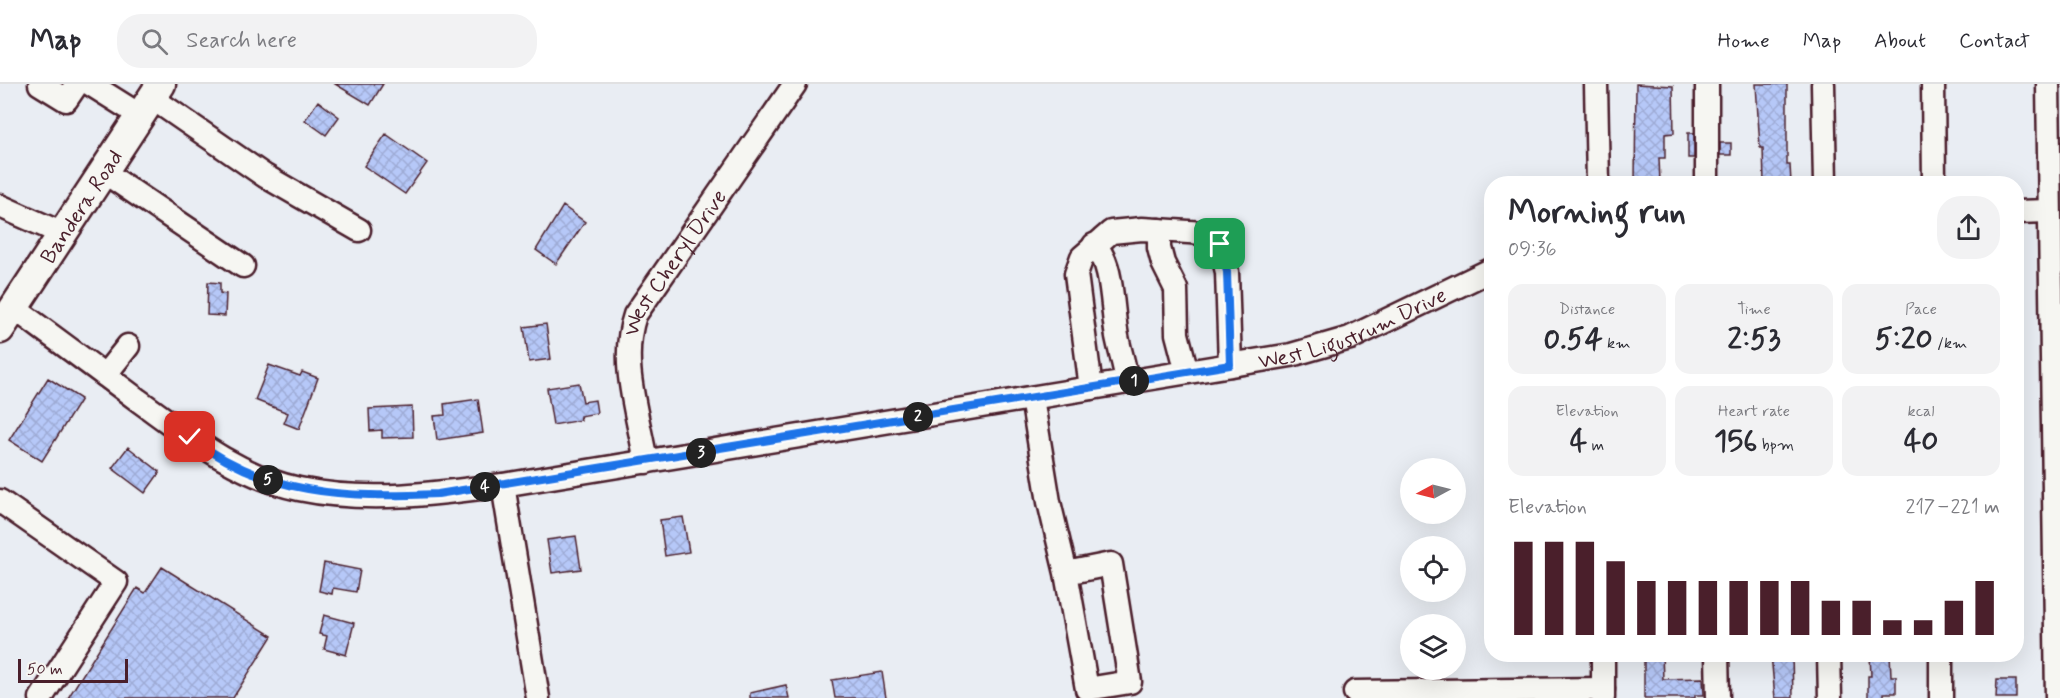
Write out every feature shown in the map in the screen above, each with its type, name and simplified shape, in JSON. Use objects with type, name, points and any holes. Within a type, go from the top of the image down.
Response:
[{"type":"main road","name":"Bandera Road","points":[[7,319],[151,99]]},
{"type":"street","points":[[40,84],[66,100],[79,84],[151,99],[265,176],[359,230]]},
{"type":"street","name":"West Cheryl Drive","points":[[646,462],[628,362],[630,330],[635,315],[795,84]]},
{"type":"street","points":[[1596,84],[1598,176]]},
{"type":"street","points":[[1707,84],[1707,176]]},
{"type":"street","points":[[1823,84],[1825,176]]},
{"type":"street","points":[[1933,84],[1934,176]]},
{"type":"street","points":[[2048,84],[2049,211],[2055,249],[2057,698]]},
{"type":"street","points":[[104,171],[243,266]]},
{"type":"street","points":[[0,206],[63,234]]},
{"type":"street","points":[[2024,212],[2049,211]]},
{"type":"street","points":[[1159,230],[1159,248],[1163,263],[1176,289],[1177,334],[1187,372]]},
{"type":"street","points":[[1091,388],[1076,274],[1082,257],[1111,232],[1159,230],[1204,233],[1220,244],[1227,272],[1230,365]]},
{"type":"street","points":[[1094,245],[1100,250],[1106,267],[1127,382]]},
{"type":"street","name":"West Ligustrum Drive","points":[[7,319],[105,375],[202,446],[237,467],[299,489],[336,495],[378,496],[438,494],[503,485],[1291,355],[1350,338],[1484,273]]},
{"type":"street","points":[[105,375],[128,346]]},
{"type":"street","points":[[1032,398],[1049,502],[1066,573],[1087,688],[1130,682],[1111,564],[1066,573]]},
{"type":"street","points":[[503,485],[538,698]]},
{"type":"street","points":[[0,501],[116,582],[41,698]]},
{"type":"street","points":[[1356,692],[1603,693],[1603,662]]},
{"type":"street","points":[[1717,662],[1718,698]]},
{"type":"street","points":[[1829,662],[1830,698]]},
{"type":"street","points":[[1941,662],[1941,698]]},
{"type":"building","points":[[335,84],[383,84],[370,105]]},
{"type":"building","points":[[1636,84],[1673,86],[1674,133],[1665,134],[1665,158],[1659,158],[1660,176],[1635,176]]},
{"type":"building","points":[[1756,84],[1787,84],[1787,165],[1790,165],[1791,176],[1764,176],[1763,148],[1760,148]]},
{"type":"building","points":[[318,101],[339,117],[326,135],[305,120]]},
{"type":"building","points":[[1688,133],[1694,133],[1694,158],[1688,158]]},
{"type":"building","points":[[386,134],[427,163],[405,194],[364,166]]},
{"type":"building","points":[[1720,143],[1731,143],[1731,155],[1720,155]]},
{"type":"building","points":[[563,206],[585,222],[556,264],[536,250]]},
{"type":"building","points":[[208,282],[220,283],[220,293],[226,294],[225,316],[207,315]]},
{"type":"building","points":[[546,324],[551,359],[529,362],[524,327]]},
{"type":"building","points":[[269,365],[300,376],[302,372],[318,378],[299,429],[284,423],[288,413],[255,400]]},
{"type":"building","points":[[48,378],[81,399],[42,461],[9,440]]},
{"type":"building","points":[[579,383],[583,402],[595,400],[597,413],[580,416],[581,420],[553,425],[547,388]]},
{"type":"building","points":[[478,399],[483,433],[437,440],[434,416],[445,415],[444,404]]},
{"type":"building","points":[[412,407],[413,437],[382,438],[382,430],[370,431],[369,409]]},
{"type":"building","points":[[128,447],[160,472],[145,493],[112,468]]},
{"type":"building","points":[[683,517],[689,552],[665,556],[660,520]]},
{"type":"building","points":[[576,536],[581,569],[552,573],[547,540]]},
{"type":"building","points":[[324,563],[360,570],[356,592],[333,588],[332,594],[319,591]]},
{"type":"building","points":[[162,567],[272,636],[233,698],[68,698],[137,588],[145,593]]},
{"type":"building","points":[[324,615],[354,623],[346,655],[324,649],[327,636],[319,634]]},
{"type":"building","points":[[1644,662],[1662,662],[1663,679],[1703,678],[1704,695],[1695,695],[1695,698],[1644,698]]},
{"type":"building","points":[[1772,662],[1792,662],[1793,698],[1775,698]]},
{"type":"building","points":[[1870,662],[1890,662],[1891,676],[1896,676],[1896,693],[1884,693],[1884,698],[1868,698],[1868,676],[1871,676]]},
{"type":"building","points":[[882,672],[886,698],[835,698],[832,680]]},
{"type":"building","points":[[1997,680],[2016,680],[2016,698],[1996,698]]},
{"type":"building","points":[[786,685],[789,698],[750,698],[750,693]]},
{"type":"route","points":[[190,437],[242,470],[299,489],[336,495],[438,494],[1230,365],[1227,328],[1227,272],[1220,244]]}]
